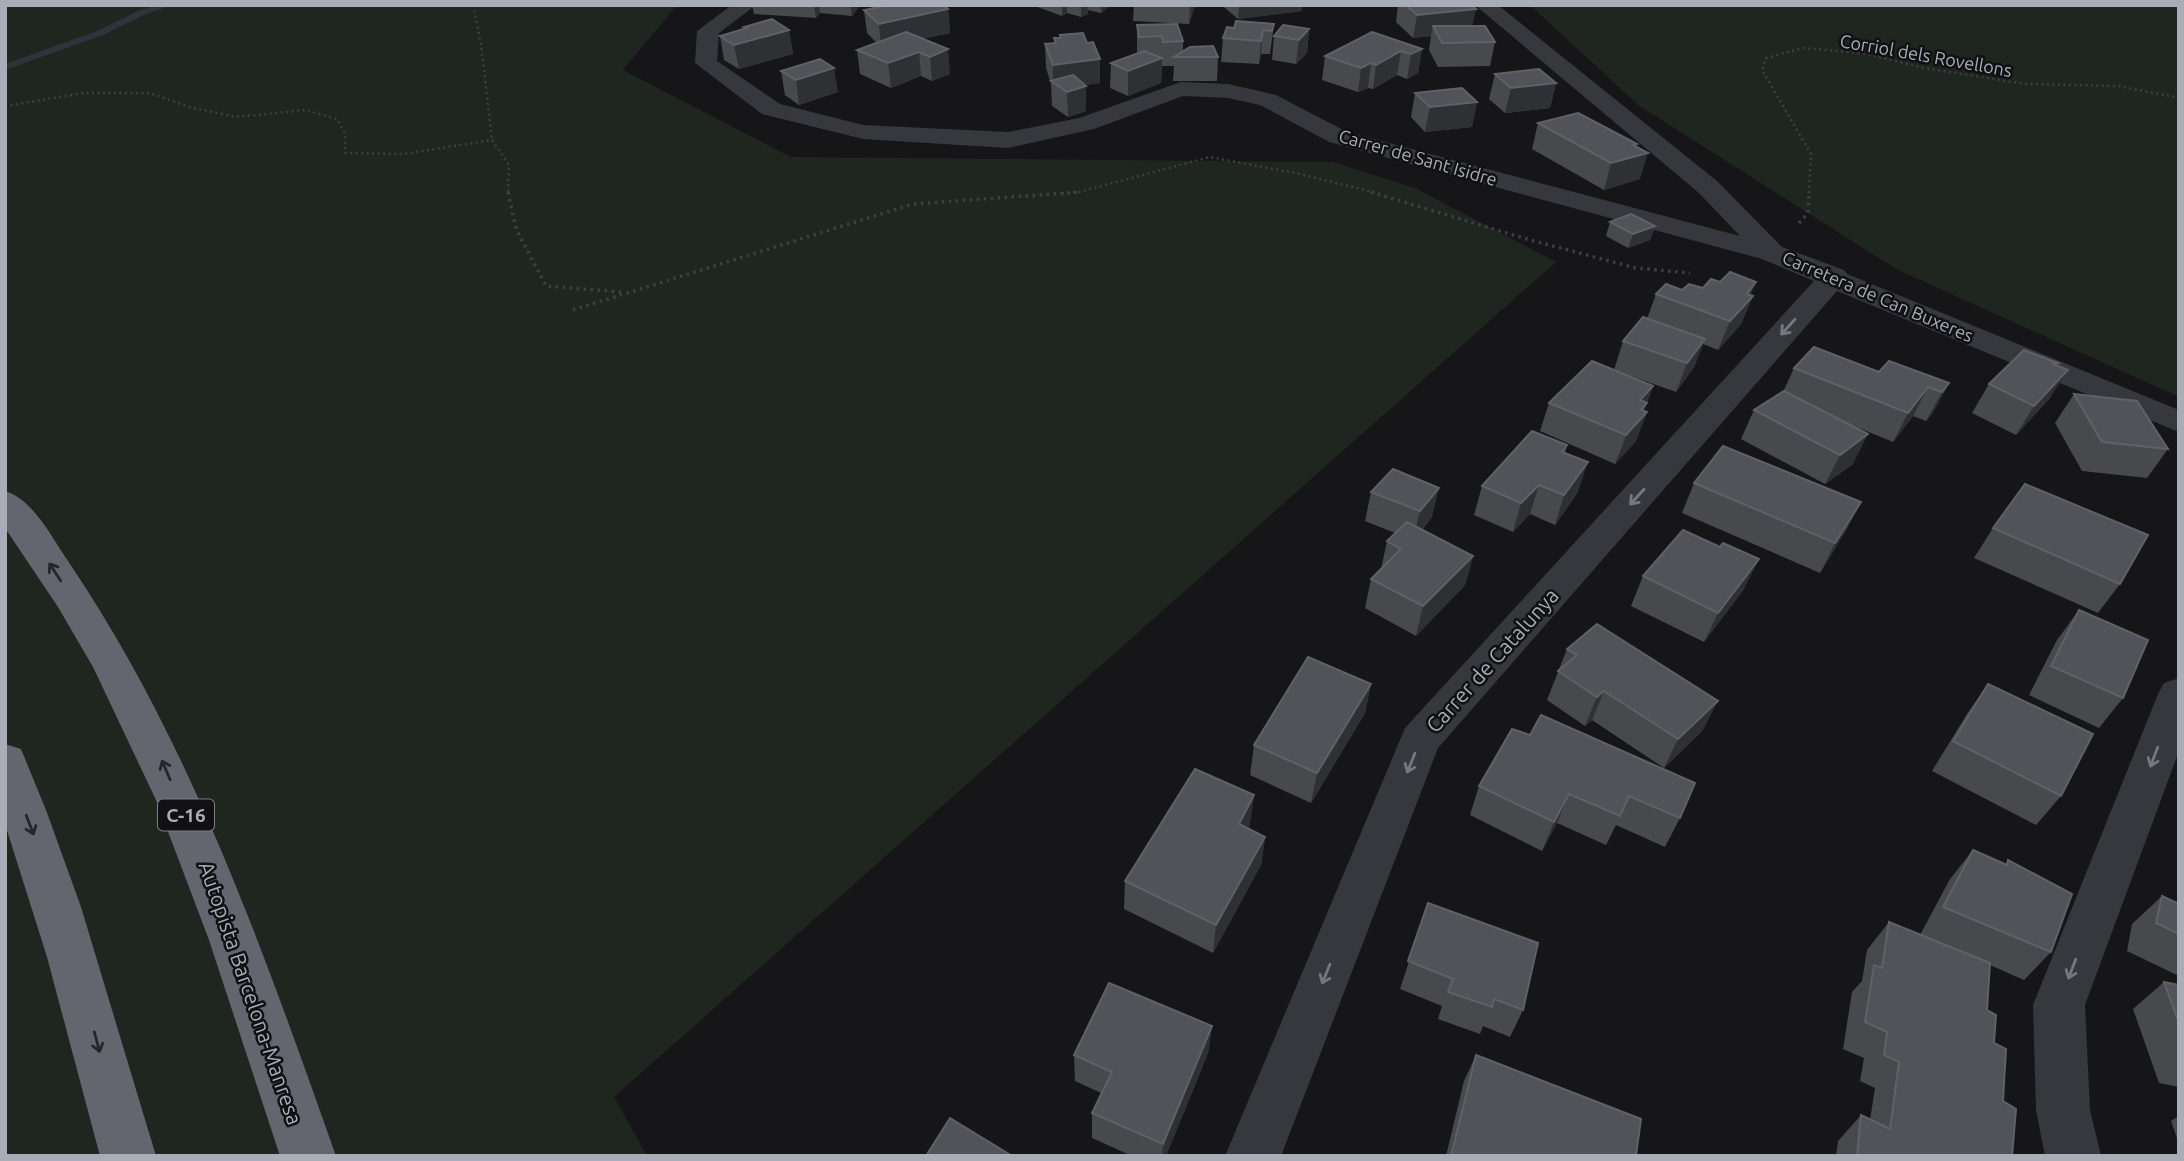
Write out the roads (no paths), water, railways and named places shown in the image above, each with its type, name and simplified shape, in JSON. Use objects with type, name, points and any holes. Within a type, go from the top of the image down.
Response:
[{"type":"highway","name":"Autopista Barcelona-Manresa","points":[[5,503],[29,532],[106,650],[153,740],[212,876],[309,1156]]},
{"type":"highway","points":[[5,761],[40,850],[89,1012],[128,1156]]},
{"type":"street","name":"Carrer de Sant Isidre","points":[[746,5],[708,31],[706,63],[771,109],[863,132],[1008,140],[1085,124],[1181,89],[1228,91],[1268,100],[1338,137],[1772,253]]},
{"type":"street","name":"Carretera de Can Buxeres","points":[[1485,5],[1708,187],[1772,253],[1834,276],[2179,422]]},
{"type":"street","name":"Carrer de Catalunya","points":[[1253,1156],[1420,740],[1834,276]]},
{"type":"street","points":[[2073,1156],[2063,1110],[2059,1005],[2179,694]]},
{"type":"waterway","points":[[5,67],[100,33],[143,12],[169,5]]}]
